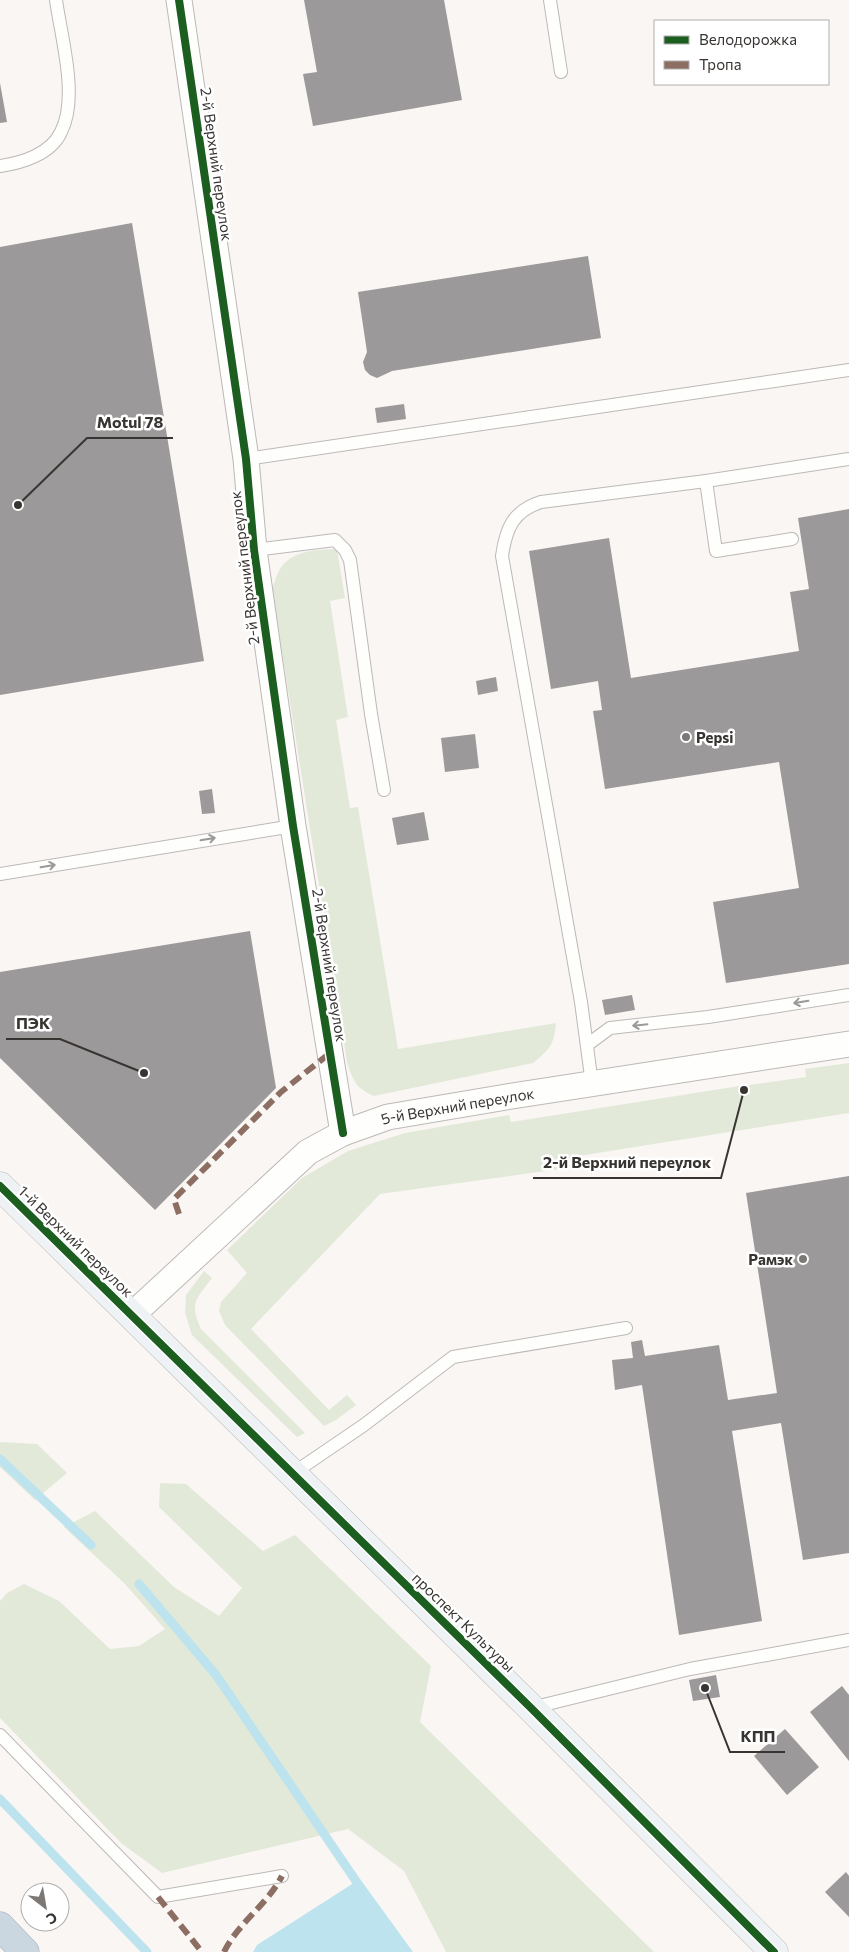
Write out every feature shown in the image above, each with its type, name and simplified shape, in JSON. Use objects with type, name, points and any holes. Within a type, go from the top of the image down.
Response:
[{"type":"highway","points":[[0,1926],[25,1952]]},
{"type":"street","name":"2-й Верхний переулок","points":[[179,0],[246,459],[254,550],[293,826],[343,1133]]},
{"type":"street","name":"5-й Верхний переулок","points":[[132,1315],[308,1152],[343,1133],[388,1117],[849,1044]]},
{"type":"street","name":"1-й Верхний переулок","points":[[0,1186],[132,1315]]},
{"type":"street","name":"проспект Культуры","points":[[132,1315],[532,1708],[774,1952]]},
{"type":"lane","points":[[0,166],[15,164],[42,153],[61,133],[67,111],[68,82],[56,0]]},
{"type":"lane","points":[[550,0],[560,72]]},
{"type":"lane","points":[[246,459],[849,370]]},
{"type":"lane","points":[[592,1084],[587,1045],[502,556],[508,528],[527,507],[541,502],[706,481],[849,459]]},
{"type":"lane","points":[[706,481],[716,551],[792,539]]},
{"type":"lane","points":[[254,550],[335,540],[345,550],[350,560],[371,714],[384,790]]},
{"type":"lane","points":[[0,874],[293,826]]},
{"type":"lane","points":[[587,1045],[610,1028],[708,1018],[849,994]]},
{"type":"lane","points":[[292,1474],[364,1425],[453,1357],[626,1328]]},
{"type":"lane","points":[[532,1708],[690,1669],[849,1640]]},
{"type":"lane","points":[[0,1735],[158,1897],[282,1876]]},
{"type":"green space","points":[[337,549],[345,598],[330,601],[348,717],[336,720],[350,808],[358,807],[398,1049],[556,1023],[554,1037],[550,1046],[533,1063],[374,1096],[363,1090],[351,1074],[347,1062],[272,589],[279,571],[290,559],[304,552]]},
{"type":"green space","points":[[849,1063],[849,1113],[566,1158],[567,1168],[380,1194],[251,1329],[329,1410],[347,1395],[356,1405],[336,1420],[324,1426],[225,1325],[219,1311],[221,1302],[247,1273],[227,1250],[302,1178],[348,1151],[405,1133],[509,1115],[511,1122],[739,1086],[740,1095],[750,1094],[749,1085],[806,1077],[805,1069]]},
{"type":"green space","points":[[204,1271],[212,1278],[196,1302],[195,1313],[201,1329],[305,1433],[297,1437],[192,1335],[185,1313],[186,1295]]},
{"type":"green space","points":[[0,1442],[37,1444],[67,1473],[35,1500],[0,1467]]},
{"type":"green space","points":[[160,1483],[186,1484],[263,1551],[295,1535],[431,1666],[420,1722],[654,1952],[446,1952],[404,1871],[348,1829],[162,1873],[121,1843],[0,1718],[0,1601],[7,1593],[24,1584],[59,1601],[110,1649],[139,1646],[165,1629],[124,1583],[64,1527],[95,1511],[174,1587],[219,1616],[242,1588],[159,1507]]},
{"type":"water","points":[[360,1879],[413,1952],[253,1952],[257,1945]]},
{"type":"building","points":[[304,0],[444,0],[462,100],[313,126],[303,74],[317,72]]},
{"type":"building","points":[[0,83],[7,122],[0,123]]},
{"type":"building","points":[[132,223],[204,661],[0,695],[0,247]]},
{"type":"building","points":[[588,256],[601,338],[392,371],[377,378],[365,370],[363,362],[367,352],[358,292]]},
{"type":"building","points":[[404,404],[406,419],[377,423],[375,408]]},
{"type":"building","points":[[849,509],[849,964],[726,983],[713,902],[799,888],[779,762],[605,789],[593,711],[602,710],[598,681],[551,689],[529,551],[609,538],[631,678],[799,651],[790,592],[809,589],[798,518]]},
{"type":"building","points":[[496,677],[498,691],[478,695],[476,681]]},
{"type":"building","points":[[475,734],[479,768],[445,772],[441,738]]},
{"type":"building","points":[[212,789],[215,813],[202,814],[199,791]]},
{"type":"building","points":[[424,812],[429,840],[397,845],[392,818]]},
{"type":"building","points":[[250,931],[276,1088],[155,1210],[0,1058],[0,972]]},
{"type":"building","points":[[632,995],[635,1010],[605,1015],[602,1000]]},
{"type":"building","points":[[849,1176],[849,1553],[803,1560],[781,1423],[732,1431],[762,1621],[679,1635],[642,1385],[615,1390],[612,1360],[633,1358],[631,1342],[642,1340],[645,1356],[719,1345],[728,1400],[777,1393],[746,1193]]},
{"type":"building","points":[[716,1675],[720,1697],[693,1701],[689,1680]]},
{"type":"building","points":[[842,1686],[849,1695],[849,1761],[810,1712]]},
{"type":"building","points":[[785,1729],[819,1767],[787,1795],[754,1756]]},
{"type":"building","points":[[846,1872],[849,1876],[849,1917],[825,1892]]},
{"type":"waterway","points":[[0,1459],[91,1545]]},
{"type":"waterway","points":[[139,1584],[216,1675],[356,1881],[358,1892]]},
{"type":"waterway","points":[[0,1799],[147,1952]]},
{"type":"marked path","points":[[179,1214],[174,1199],[281,1092],[330,1053]]},
{"type":"marked path","points":[[224,1952],[237,1932],[269,1896],[282,1876]]},
{"type":"marked path","points":[[158,1897],[202,1952]]},
{"type":"cycle path","points":[[179,0],[246,459],[254,550],[293,826],[343,1133]]},
{"type":"cycle path","points":[[0,1186],[531,1708],[774,1952]]},
{"type":"place","name":"Motul 78","points":[[18,505]]},
{"type":"place","name":"Pepsi","points":[[686,737]]},
{"type":"place","name":"ПЭК","points":[[144,1073]]},
{"type":"place","name":"2-й Верхний переулок","points":[[744,1090]]},
{"type":"place","name":"Рамэк","points":[[803,1259]]},
{"type":"place","name":"КПП","points":[[705,1688]]}]
